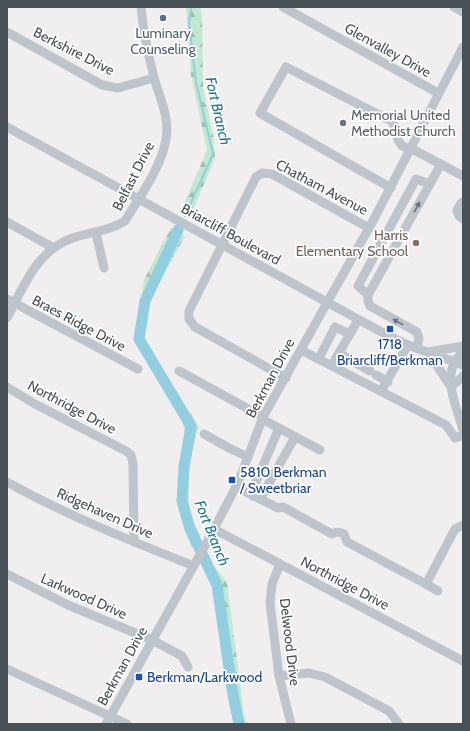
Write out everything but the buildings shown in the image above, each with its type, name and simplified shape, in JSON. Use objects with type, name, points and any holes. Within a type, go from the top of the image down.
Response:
[{"type":"street","name":"Belfast Drive","points":[[7,318],[11,302],[39,260],[52,247],[71,238],[116,227],[125,221],[161,157],[166,139],[166,116],[154,78],[143,29],[141,7]]},
{"type":"street","name":"Glenvalley Drive","points":[[283,7],[438,93]]},
{"type":"street","points":[[454,7],[463,12]]},
{"type":"street","name":"Berkshire Drive","points":[[7,32],[102,85],[118,88],[154,78]]},
{"type":"street","name":"Berkman Drive","points":[[109,720],[236,487],[263,418],[369,228],[463,47]]},
{"type":"street","points":[[390,188],[260,113],[286,67],[393,122],[402,146],[410,148],[463,176]]},
{"type":"street","name":"Briarcliff Boulevard","points":[[7,127],[358,320],[412,347],[459,364]]},
{"type":"street","points":[[381,391],[420,338],[417,332],[370,306],[368,295],[441,164]]},
{"type":"street","name":"Chatham Avenue","points":[[222,246],[256,177],[262,173],[272,174],[369,228]]},
{"type":"street","points":[[368,295],[358,286],[416,180],[430,184]]},
{"type":"street","points":[[463,202],[457,210],[459,216],[463,219]]},
{"type":"street","points":[[7,222],[52,247]]},
{"type":"street","points":[[96,233],[104,268]]},
{"type":"street","points":[[222,246],[189,310],[189,319],[195,327],[286,378]]},
{"type":"street","name":"Braes Ridge Drive","points":[[11,302],[138,369]]},
{"type":"street","points":[[332,365],[358,320]]},
{"type":"street","points":[[319,358],[335,327],[350,334]]},
{"type":"street","points":[[301,350],[446,425],[455,438],[463,430],[459,399],[428,352],[463,346]]},
{"type":"street","points":[[451,387],[449,376],[459,364],[463,352]]},
{"type":"street","points":[[339,353],[388,382]]},
{"type":"street","points":[[179,371],[320,450]]},
{"type":"street","points":[[451,387],[463,376]]},
{"type":"street","name":"Northridge Drive","points":[[7,387],[54,414],[126,451],[131,456],[133,464],[134,542]]},
{"type":"street","points":[[256,498],[256,482],[280,428]]},
{"type":"street","points":[[204,434],[248,457]]},
{"type":"street","points":[[256,498],[295,437]]},
{"type":"street","name":"Ridgehaven Drive","points":[[7,482],[36,498],[134,542],[196,562]]},
{"type":"street","points":[[236,487],[278,508],[283,507],[332,534],[341,532],[344,534],[347,542],[438,591]]},
{"type":"street","points":[[426,584],[455,529],[463,524]]},
{"type":"street","name":"Northridge Drive","points":[[214,529],[463,661]]},
{"type":"street","name":"Delwood Drive","points":[[280,564],[272,584],[270,594],[278,676],[291,724]]},
{"type":"street","name":"Larkwood Drive","points":[[7,574],[68,605],[152,640],[182,656],[188,667]]},
{"type":"street","points":[[7,669],[109,720],[127,724]]},
{"type":"street","points":[[278,676],[309,673],[325,677],[389,712],[399,724]]},
{"type":"green space","points":[[186,7],[200,7],[202,16],[203,87],[214,140],[215,158],[190,217],[180,213],[207,150],[191,75]]},
{"type":"green space","points":[[171,227],[185,236],[149,302],[144,340],[199,427],[191,458],[188,491],[190,512],[200,535],[192,549],[177,501],[186,437],[183,423],[135,336],[144,280]]},
{"type":"green space","points":[[204,567],[215,567],[227,582],[244,715],[247,724],[234,724],[233,721],[213,589]]},
{"type":"waterway","name":"Fort Branch","points":[[185,216],[213,154],[196,82],[189,23],[191,7]]},
{"type":"waterway","name":"Fort Branch","points":[[178,230],[145,301],[139,339],[191,426],[184,467],[182,501],[190,529],[217,585],[233,695],[239,724]]},
{"type":"place","name":"Luminary Counseling","points":[[163,18]]},
{"type":"place","name":"Memorial United Methodist Church","points":[[343,123]]},
{"type":"place","name":"Harris Elementary School","points":[[416,243]]},
{"type":"place","name":"1718 Briarcliff/Berkman","points":[[390,329]]},
{"type":"place","name":"5810 Berkman / Sweetbriar","points":[[232,480]]},
{"type":"place","name":"Berkman/Larkwood","points":[[139,677]]}]
